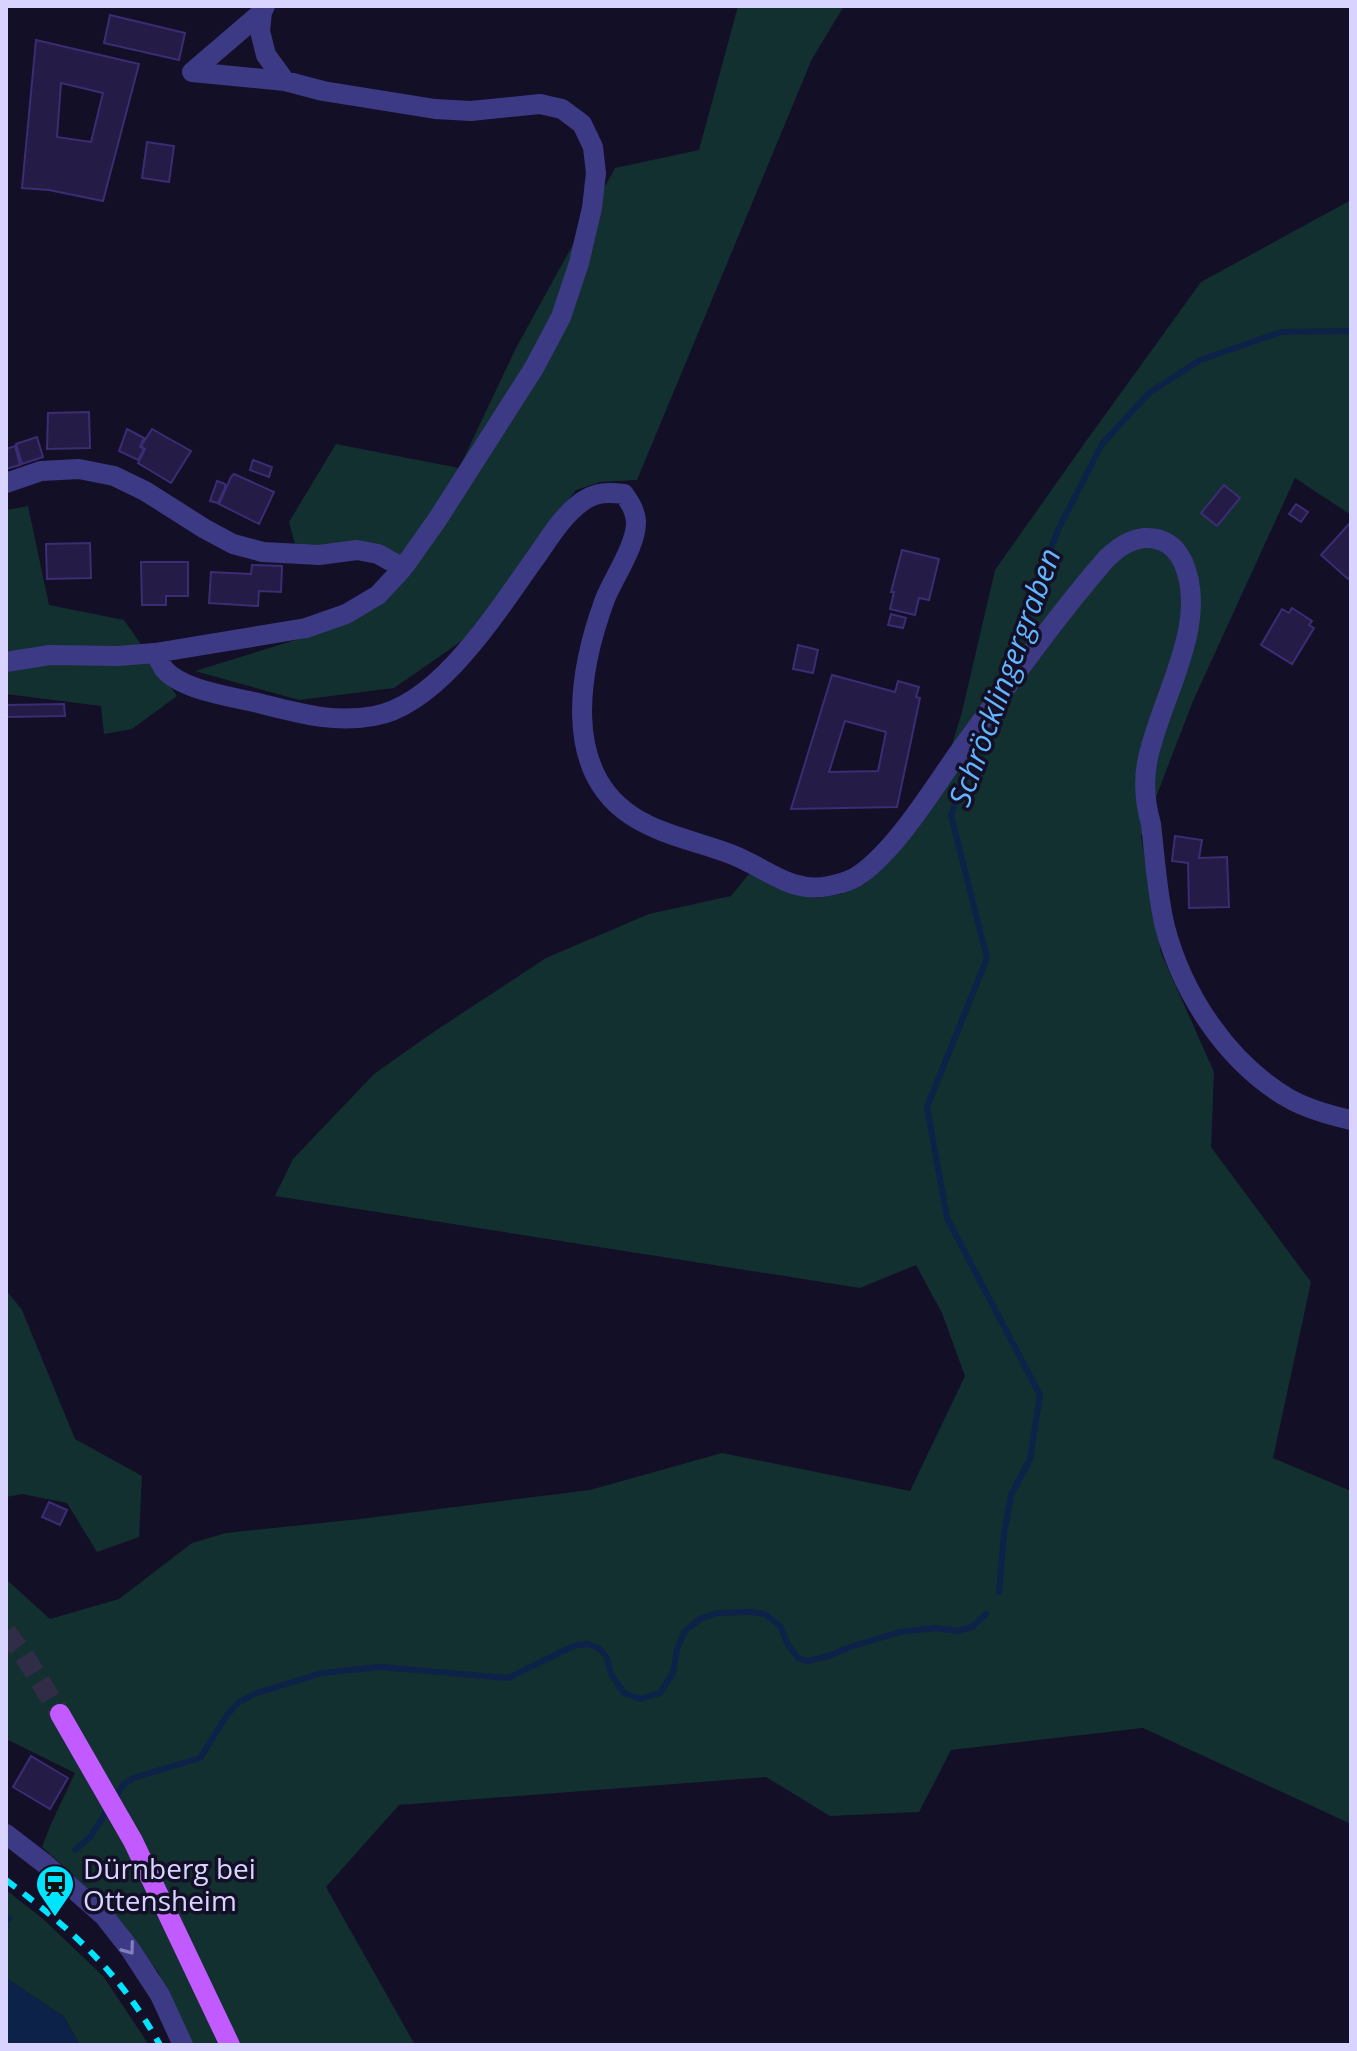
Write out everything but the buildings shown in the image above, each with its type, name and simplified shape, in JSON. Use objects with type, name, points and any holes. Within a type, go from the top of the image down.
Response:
[{"type":"main road","points":[[60,1714],[133,1841],[230,2045]]},
{"type":"street","points":[[263,9],[260,31],[266,55],[285,81]]},
{"type":"street","points":[[6,662],[50,655],[155,653],[306,628],[346,614],[378,595],[403,568],[506,413],[561,317],[579,263],[592,208],[596,173],[593,147],[582,124],[562,109],[540,104],[471,111],[435,109],[323,91],[285,81],[192,72],[263,9]]},
{"type":"street","points":[[6,483],[41,471],[79,469],[114,476],[233,544],[263,552],[319,555],[357,550],[378,554],[403,568]]},
{"type":"street","points":[[155,653],[164,669],[180,682],[206,690],[316,717],[348,720],[378,715],[402,706],[431,687],[458,661],[483,632],[566,515],[585,500],[605,492],[624,494],[633,507],[636,523],[592,641],[583,683],[582,718],[586,747],[595,774],[607,792],[630,815],[652,827],[744,860],[786,882],[813,888],[830,886],[861,873],[898,836],[1095,571],[1117,548],[1128,542],[1150,538],[1162,540],[1179,554],[1190,584],[1192,601],[1179,662],[1147,761],[1144,792],[1172,951],[1183,978],[1216,1032],[1251,1072],[1310,1109],[1351,1120]]},
{"type":"street","points":[[6,1834],[104,1916],[160,1995],[183,2045]]},
{"type":"green space","points":[[738,6],[844,6],[812,59],[637,480],[600,482],[576,490],[466,638],[394,688],[299,700],[195,671],[331,629],[413,573],[369,544],[296,548],[289,522],[336,444],[459,468],[516,348],[615,168],[699,150]]},
{"type":"green space","points":[[1351,200],[1351,515],[1295,478],[1193,701],[1141,836],[1161,953],[1214,1072],[1211,1147],[1311,1282],[1273,1458],[1351,1491],[1351,1824],[1143,1728],[951,1750],[919,1812],[830,1816],[766,1777],[399,1805],[326,1887],[415,2045],[192,2045],[158,1972],[110,1908],[42,1847],[75,1773],[6,1739],[6,1579],[50,1619],[119,1599],[192,1543],[226,1533],[590,1490],[722,1453],[910,1491],[965,1376],[942,1313],[916,1265],[860,1288],[275,1196],[293,1159],[374,1074],[546,958],[649,914],[731,896],[749,874],[789,892],[817,898],[841,894],[866,883],[937,793],[962,712],[995,570],[1089,437],[1201,282]]},
{"type":"green space","points":[[28,506],[49,605],[124,620],[177,696],[132,729],[104,734],[101,706],[6,694],[6,510]]},
{"type":"green space","points":[[6,1290],[22,1310],[75,1439],[142,1476],[139,1537],[97,1552],[67,1503],[22,1494],[6,1497]]},
{"type":"green space","points":[[6,1890],[42,1918],[103,1976],[149,2045],[80,2045],[64,2017],[6,1978]]},
{"type":"water","points":[[6,1978],[64,2017],[80,2045],[6,2045]]},
{"type":"waterway","name":"Schröcklingergraben","points":[[1002,678],[1058,530],[1102,444],[1149,393],[1200,360],[1281,332],[1351,331]]},
{"type":"waterway","name":"Schröcklingergraben","points":[[980,737],[951,815],[987,958],[927,1107],[947,1218],[1040,1395],[1030,1459],[1011,1495],[999,1592]]},
{"type":"waterway","name":"Schröcklingergraben","points":[[114,1800],[123,1785],[133,1778],[200,1758],[238,1703],[254,1694],[322,1673],[380,1667],[508,1678],[573,1646],[588,1644],[600,1649],[607,1658],[611,1674],[624,1693],[640,1699],[660,1693],[673,1673],[677,1649],[685,1631],[700,1619],[717,1613],[765,1614],[780,1626],[798,1658],[807,1661],[900,1632],[935,1628],[958,1631],[972,1627],[986,1614]]},
{"type":"waterway","name":"Schröcklingergraben","points":[[75,1850],[90,1837],[108,1809]]},
{"type":"tunnel","points":[[6,1632],[60,1714]]},
{"type":"railway","points":[[6,1880],[52,1916],[111,1973],[160,2045]]},
{"type":"place","name":"Dürnberg bei Ottensheim","points":[[55,1918]]}]
